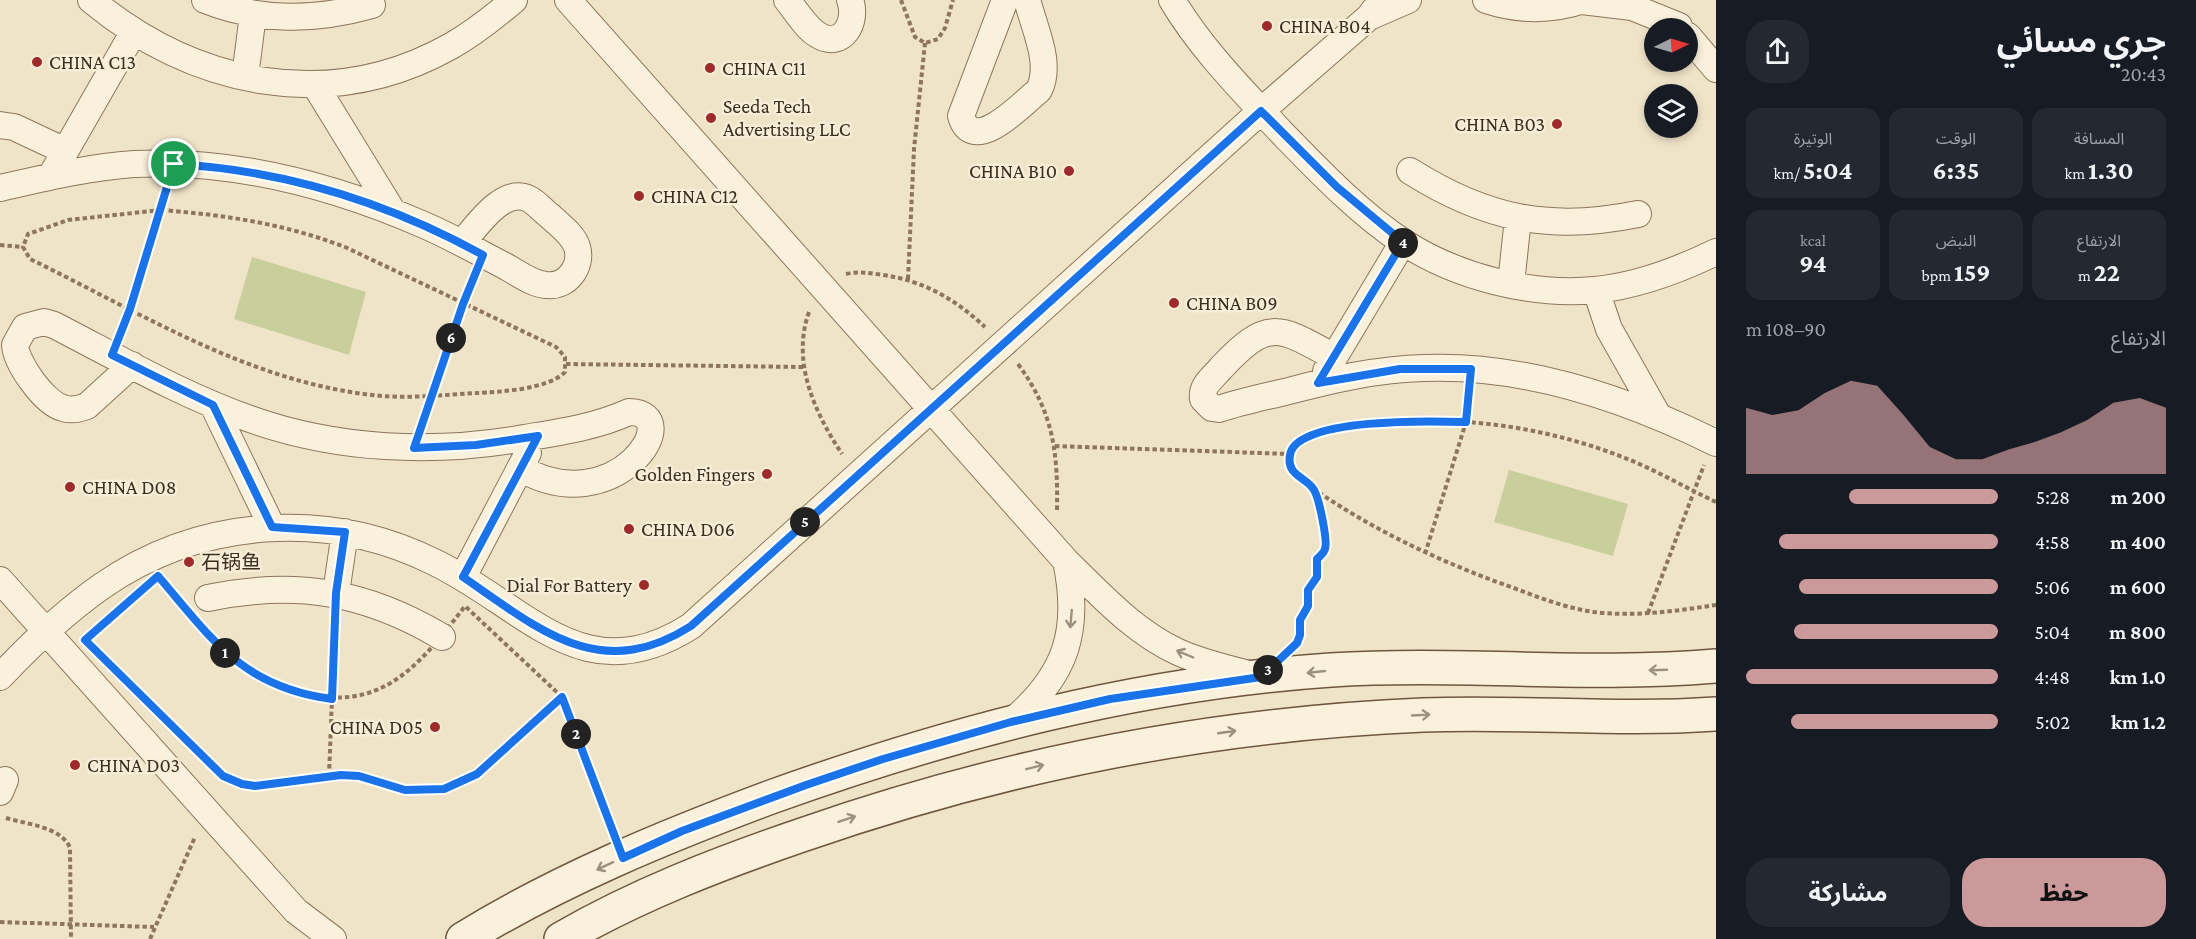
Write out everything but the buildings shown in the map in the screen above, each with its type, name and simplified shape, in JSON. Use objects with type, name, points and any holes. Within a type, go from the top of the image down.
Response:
[{"type":"street","points":[[91,0],[133,33],[187,59],[245,77],[291,85],[315,85],[376,75],[421,61],[481,27],[514,0]]},
{"type":"street","points":[[205,0],[253,14],[283,18],[313,17],[372,5]]},
{"type":"street","points":[[568,0],[1066,561],[1130,622],[1152,638],[1203,662],[1261,677]]},
{"type":"street","points":[[787,0],[814,34],[829,39],[844,34],[850,28],[854,13],[850,0]]},
{"type":"street","points":[[1172,0],[1199,40],[1261,111],[1337,187],[1403,242],[1453,267],[1511,284],[1551,289],[1596,290],[1665,274],[1716,252]]},
{"type":"street","points":[[0,677],[46,632],[103,585],[166,551],[237,530],[272,527],[345,532],[406,549],[463,577],[519,614],[577,647],[617,652],[656,645],[691,626],[1376,9],[1408,0]]},
{"type":"street","points":[[1486,0],[1530,9],[1556,8],[1583,0],[1632,7],[1656,18]]},
{"type":"street","points":[[1667,0],[1676,18]]},
{"type":"street","points":[[245,77],[253,14]]},
{"type":"street","points":[[51,176],[133,33]]},
{"type":"street","points":[[1698,48],[1716,69]]},
{"type":"street","points":[[315,85],[393,212]]},
{"type":"street","points":[[0,125],[14,127],[65,151]]},
{"type":"street","points":[[0,188],[51,176],[133,165],[222,166],[315,185],[393,212],[472,249]]},
{"type":"street","points":[[1410,171],[1444,193],[1480,208],[1518,218],[1578,223],[1638,214]]},
{"type":"street","points":[[1511,284],[1518,218]]},
{"type":"street","points":[[1318,383],[1403,242]]},
{"type":"street","points":[[1596,290],[1609,329],[1657,414]]},
{"type":"street","points":[[1334,357],[1287,333],[1262,333],[1240,348],[1204,387],[1202,393],[1207,405],[1219,409],[1318,383],[1400,369],[1471,369],[1556,384],[1657,414],[1715,442]]},
{"type":"street","points":[[122,360],[213,405],[252,420],[332,440],[414,448],[476,445],[581,428],[629,412],[644,415],[652,428],[648,443],[637,457],[607,478],[580,484],[554,483],[520,468]]},
{"type":"street","points":[[213,405],[272,527]]},
{"type":"street","points":[[463,577],[538,436]]},
{"type":"street","points":[[336,593],[345,532]]},
{"type":"street","points":[[1011,722],[1034,702],[1053,679],[1066,651],[1072,621],[1072,591],[1066,561]]},
{"type":"street","points":[[0,580],[296,911],[333,939]]},
{"type":"street","points":[[208,598],[257,590],[282,589],[336,593],[401,615],[442,637]]},
{"type":"street","points":[[463,939],[549,892],[682,831],[806,785],[883,759],[1011,722],[1140,693],[1261,677],[1398,667],[1535,667],[1604,671],[1716,666]]},
{"type":"street","points":[[1360,719],[1347,713],[1344,706],[1344,699],[1354,688],[1543,686],[1564,684],[1604,671]]},
{"type":"street","points":[[561,939],[632,902],[692,876],[845,820],[984,779],[1056,762],[1176,739],[1360,719],[1485,713],[1668,717],[1716,714]]},
{"type":"street","points":[[692,876],[718,849],[808,812],[814,801],[806,785]]},
{"type":"street","points":[[296,911],[304,939]]},
{"type":"path","points":[[901,0],[915,38],[925,43],[939,39],[953,0]]},
{"type":"path","points":[[908,279],[914,149],[925,43]]},
{"type":"path","points":[[122,360],[130,309],[174,164]]},
{"type":"path","points":[[0,244],[22,247],[30,259],[216,352],[282,376],[375,395],[431,396],[493,392],[546,383],[558,379],[565,372],[566,364],[561,351],[556,347],[345,247],[315,235],[252,219],[161,210],[54,223],[28,234],[22,247]]},
{"type":"path","points":[[414,448],[463,304],[472,249]]},
{"type":"path","points":[[566,364],[804,367]]},
{"type":"path","points":[[1425,554],[1466,422],[1471,369]]},
{"type":"path","points":[[1716,502],[1627,459],[1588,445],[1507,426],[1427,420],[1348,427],[1302,438],[1296,442],[1290,454],[1292,470],[1314,490],[1425,554],[1566,606],[1612,613],[1648,613],[1716,605]]},
{"type":"path","points":[[1648,613],[1715,442]]},
{"type":"path","points":[[1055,446],[1290,454]]},
{"type":"path","points":[[1261,677],[1297,643],[1300,635],[1300,620],[1308,606],[1308,590],[1317,577],[1317,559],[1325,549],[1326,538],[1314,490]]},
{"type":"path","points":[[562,697],[477,774],[444,789],[405,790],[359,776],[329,776],[255,786],[242,784],[223,776],[85,640],[158,576],[199,628],[234,660],[274,683],[313,696],[332,699],[365,695],[393,682],[442,637],[465,606],[562,697],[623,858]]},
{"type":"path","points":[[329,776],[336,593]]},
{"type":"path","points":[[150,939],[207,811]]},
{"type":"path","points":[[0,816],[55,833],[67,842],[70,848],[71,939]]},
{"type":"path","points":[[0,922],[154,927]]},
{"type":"green space","points":[[252,257],[366,292],[349,355],[234,319]]},
{"type":"green space","points":[[1509,470],[1628,504],[1613,556],[1494,522]]},
{"type":"place","name":"CHINA B04","points":[[1267,26]]},
{"type":"place","name":"CHINA C13","points":[[37,62]]},
{"type":"place","name":"CHINA C11","points":[[710,68]]},
{"type":"place","name":"Seeda Tech Advertising LLC","points":[[711,118]]},
{"type":"place","name":"CHINA B03","points":[[1557,124]]},
{"type":"place","name":"CHINA B10","points":[[1069,171]]},
{"type":"place","name":"CHINA C12","points":[[639,196]]},
{"type":"place","name":"CHINA B09","points":[[1174,303]]},
{"type":"place","name":"Golden Fingers","points":[[767,474]]},
{"type":"place","name":"CHINA D08","points":[[70,487]]},
{"type":"place","name":"CHINA D06","points":[[629,529]]},
{"type":"place","name":"石锅鱼","points":[[189,562]]},
{"type":"place","name":"Dial For Battery","points":[[644,585]]},
{"type":"place","name":"CHINA D05","points":[[435,727]]},
{"type":"place","name":"CHINA D03","points":[[75,765]]},
{"type":"route","points":[[1261,111],[1337,187],[1377,223],[1403,242],[1318,383],[1400,369],[1471,369],[1466,422],[1427,420],[1387,422],[1309,435],[1296,442],[1292,447],[1289,462],[1297,477],[1314,490],[1326,543],[1323,553],[1317,559],[1317,577],[1308,590],[1309,602],[1300,620],[1300,635],[1297,643],[1261,677],[1210,682],[1110,699],[1011,722],[883,759],[806,785],[682,831],[623,858],[562,697],[477,774],[444,789],[405,790],[373,779],[341,775],[255,786],[242,784],[223,776],[85,640],[158,576],[199,628],[234,660],[274,683],[313,696],[332,699],[336,593],[345,532],[321,528],[272,527],[213,405],[112,355],[130,309],[174,164],[222,166],[315,185],[393,212],[483,255],[463,304],[414,448],[476,445],[538,436],[463,577],[538,626],[577,647],[597,651],[637,650],[656,645],[691,626],[1261,111]]}]
